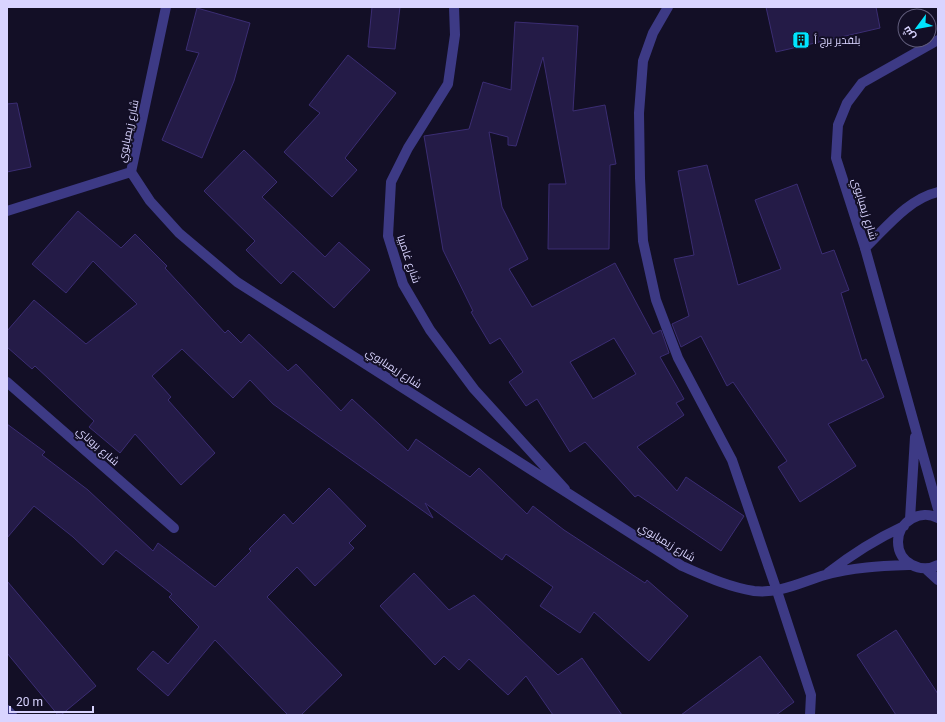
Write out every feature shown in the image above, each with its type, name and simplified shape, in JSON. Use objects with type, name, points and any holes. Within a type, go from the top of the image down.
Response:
[{"type":"street","name":"شارع زيمبابوي","points":[[166,7],[131,172],[150,201],[179,233],[237,282],[682,566],[726,585],[755,591],[777,590],[826,574],[857,569],[910,565],[926,569]]},
{"type":"street","name":"شارع غامبيا","points":[[454,7],[454,35],[448,84],[408,148],[391,182],[388,236],[403,284],[430,330],[474,389],[575,499]]},
{"type":"street","points":[[668,7],[653,33],[643,61],[639,113],[643,241],[656,300],[678,358],[732,460],[777,590],[811,695],[810,715]]},
{"type":"street","name":"شارع زيمبابوي","points":[[938,40],[862,83],[847,103],[838,125],[836,158],[865,248],[938,509]]},
{"type":"street","points":[[7,211],[131,172]]},
{"type":"street","points":[[865,248],[902,212],[925,195],[938,192]]},
{"type":"street","name":"شارع بروناي","points":[[7,382],[174,528]]},
{"type":"street","name":"شارع زيمبابوي","points":[[826,574],[863,547],[907,522],[915,429]]},
{"type":"street","points":[[910,565],[900,550],[898,542],[900,533],[907,522],[922,515],[938,518]]},
{"type":"street","points":[[938,565],[926,569],[938,580]]},
{"type":"street","points":[[7,710],[12,715]]},
{"type":"building","points":[[372,7],[400,7],[395,49],[368,47]]},
{"type":"building","name":"بلفدير برج أ","points":[[766,7],[876,7],[880,28],[776,52]]},
{"type":"building","points":[[197,8],[250,23],[234,81],[202,158],[162,140],[199,53],[186,50]]},
{"type":"building","points":[[515,22],[578,26],[573,111],[605,105],[616,164],[610,165],[609,249],[548,249],[549,184],[566,184],[543,57],[516,146],[508,145],[508,137],[489,132],[502,207],[528,259],[509,269],[532,307],[615,263],[653,334],[661,330],[669,353],[660,357],[684,399],[676,403],[684,415],[637,447],[677,491],[686,477],[744,516],[721,551],[638,495],[635,497],[585,442],[570,452],[537,399],[526,406],[509,382],[523,372],[500,338],[490,344],[471,312],[473,311],[443,250],[424,136],[469,129],[483,82],[511,90]],"holes":[[[614,338],[636,374],[593,399],[570,362]]]},
{"type":"building","points":[[348,55],[396,93],[345,158],[357,170],[332,197],[284,152],[320,113],[309,105]]},
{"type":"building","points":[[17,103],[31,167],[7,172],[7,104]]},
{"type":"building","points":[[244,150],[277,182],[262,197],[325,257],[339,242],[370,270],[334,308],[293,271],[281,284],[246,250],[255,241],[204,191]]},
{"type":"building","points":[[707,165],[738,285],[781,269],[755,200],[797,184],[822,254],[834,250],[849,290],[841,293],[862,361],[866,359],[884,397],[828,424],[856,466],[800,502],[778,467],[787,461],[733,382],[727,386],[701,336],[681,347],[672,324],[689,316],[674,259],[694,255],[678,171]]},
{"type":"building","points":[[78,211],[121,248],[135,234],[167,266],[165,268],[225,333],[228,330],[241,343],[249,334],[288,371],[296,364],[341,411],[352,399],[408,451],[416,439],[470,477],[479,468],[527,514],[533,506],[564,530],[645,583],[647,580],[688,616],[649,661],[594,612],[580,633],[540,606],[553,587],[506,554],[502,560],[425,503],[433,518],[273,404],[250,380],[233,398],[182,349],[152,376],[171,397],[168,400],[215,453],[181,485],[135,434],[120,453],[89,427],[94,421],[35,366],[32,369],[7,347],[7,331],[34,300],[86,344],[137,304],[93,261],[66,293],[32,264]]},
{"type":"building","points":[[7,424],[45,452],[42,455],[88,490],[153,551],[158,543],[215,587],[251,551],[249,549],[284,514],[293,524],[329,488],[366,526],[349,543],[354,548],[315,586],[297,567],[267,597],[342,675],[301,715],[288,715],[215,640],[168,696],[137,669],[153,651],[168,664],[199,627],[169,597],[172,594],[116,550],[103,565],[73,537],[34,506],[7,538]]},
{"type":"building","points":[[414,573],[449,610],[474,595],[558,675],[582,658],[622,715],[553,715],[526,676],[508,695],[469,659],[459,670],[444,656],[435,665],[380,606]]},
{"type":"building","points":[[7,581],[96,686],[61,715],[58,715],[7,653]]},
{"type":"building","points":[[896,630],[938,694],[938,715],[896,715],[857,655]]},
{"type":"building","points":[[760,656],[794,702],[776,715],[681,715]]},
{"type":"place","name":"بلفدير برج أ","points":[[801,40]]}]
